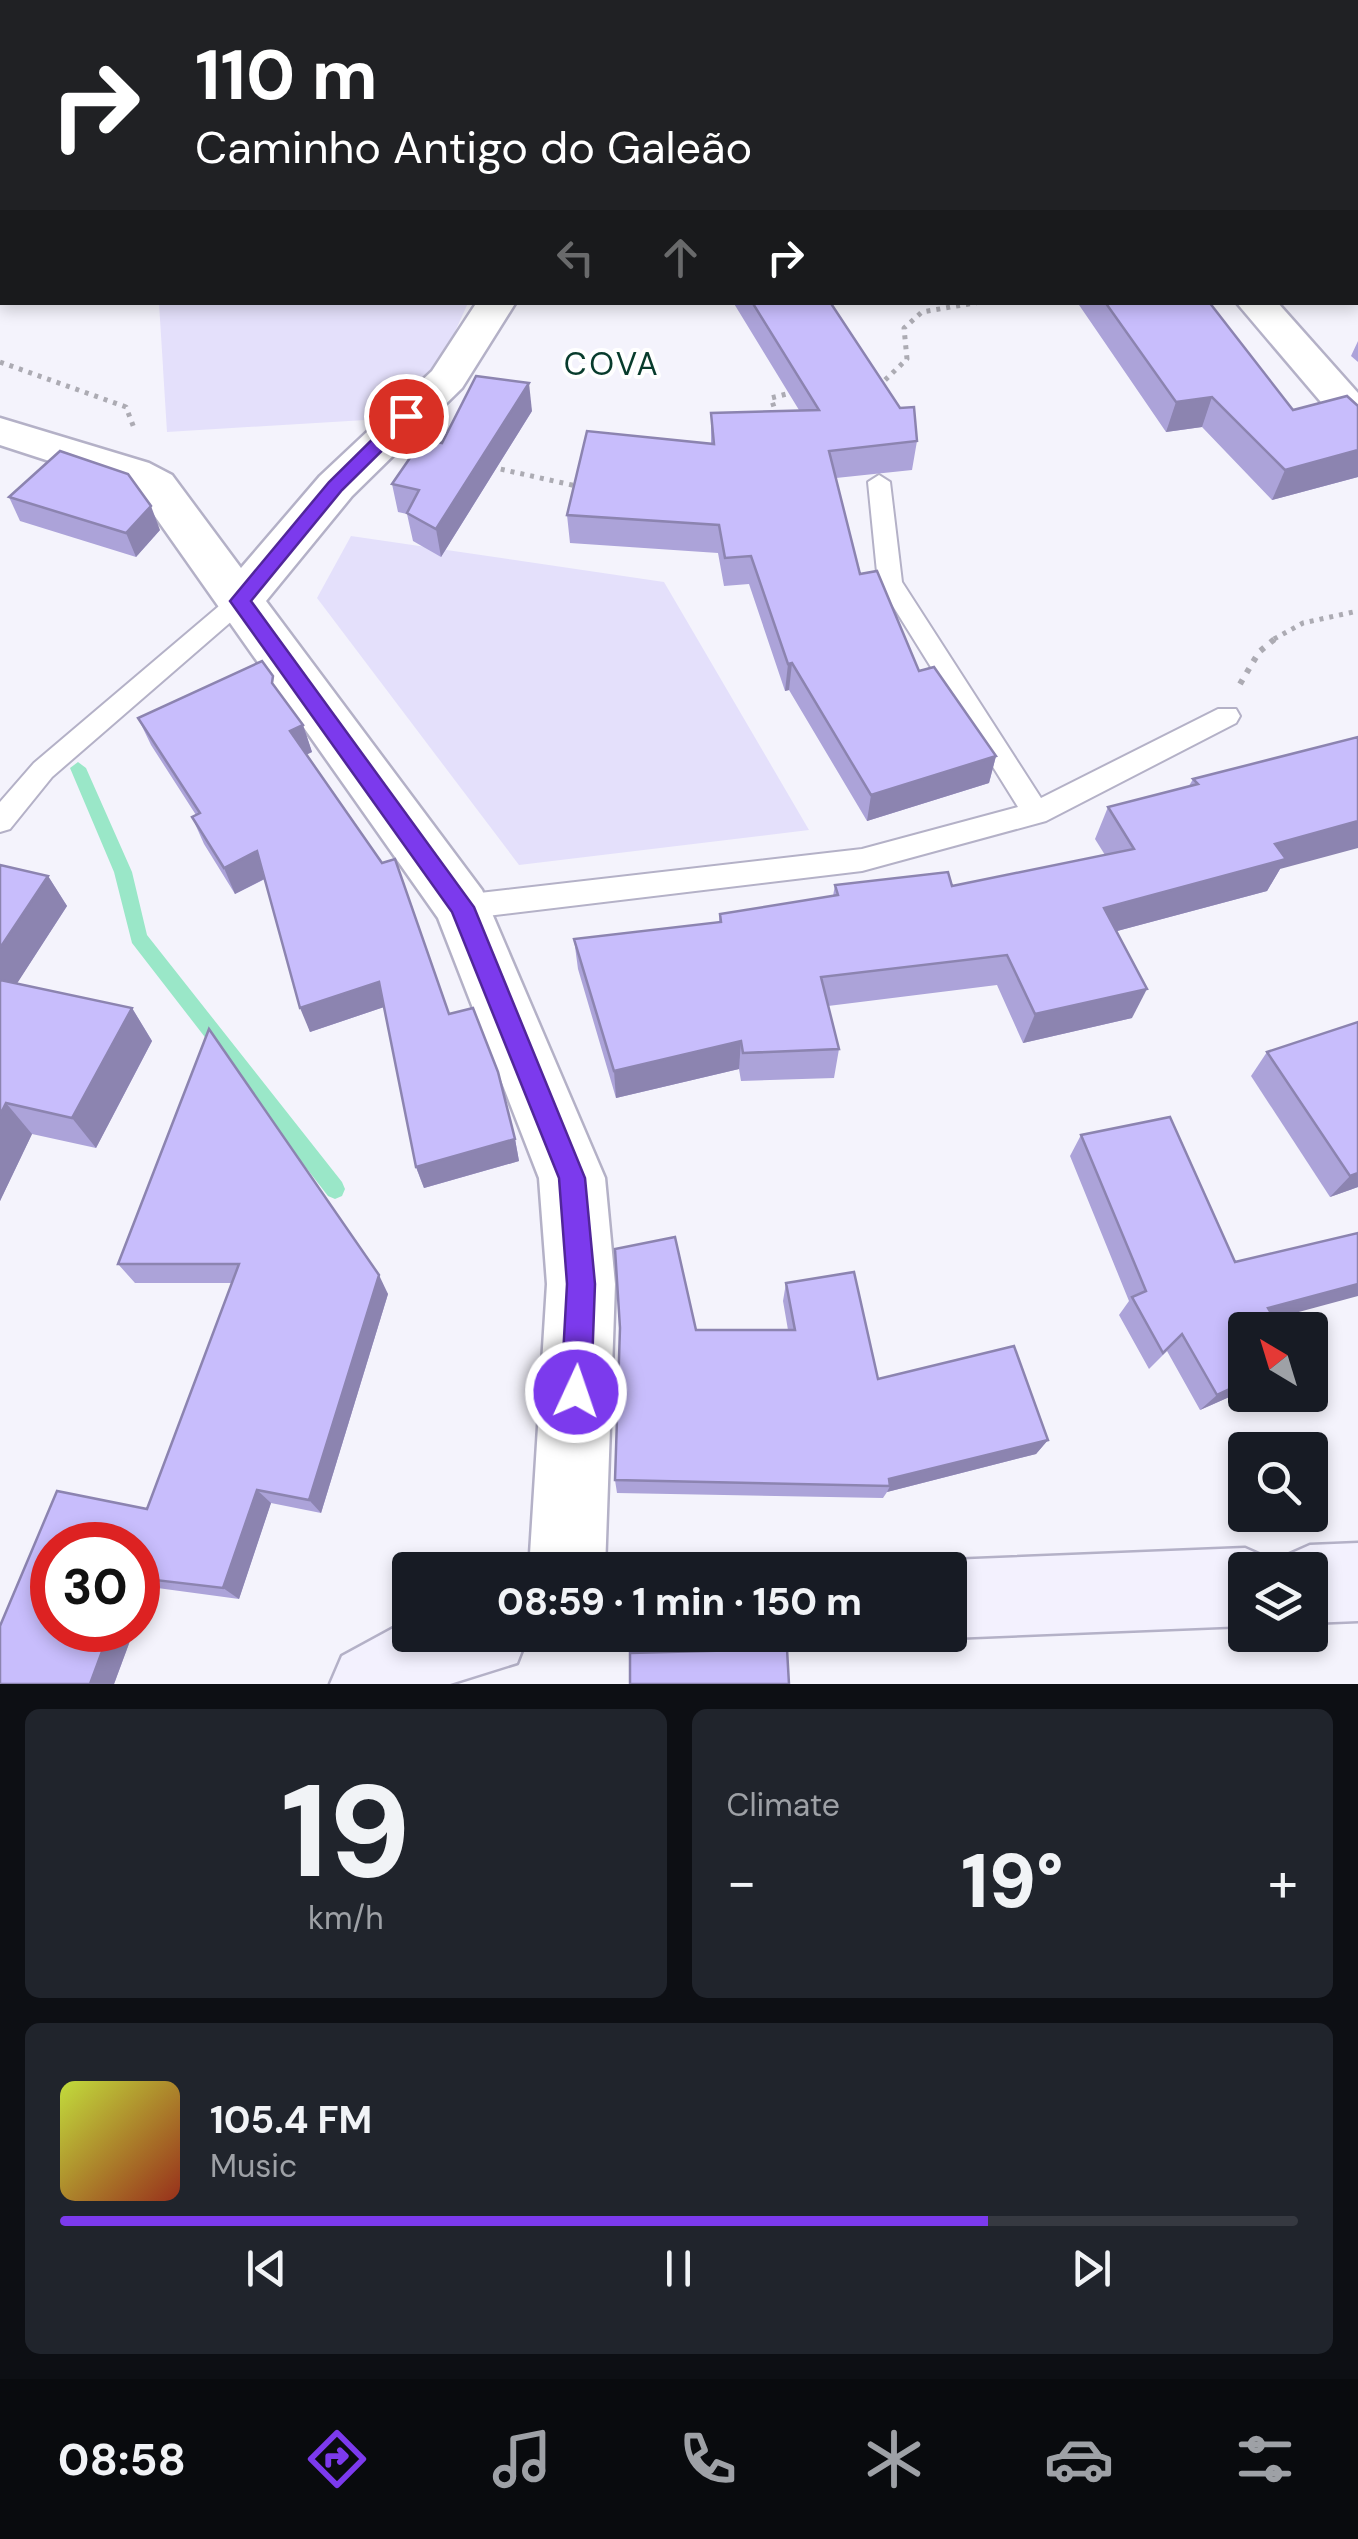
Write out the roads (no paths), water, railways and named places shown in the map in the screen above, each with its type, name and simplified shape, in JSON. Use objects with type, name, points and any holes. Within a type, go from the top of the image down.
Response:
[{"type":"main road","points":[[1328,1583],[1358,1582]]},
{"type":"main road","points":[[967,1598],[1228,1587]]},
{"type":"main road","points":[[370,1684],[427,1652]]},
{"type":"street","points":[[240,601],[336,486],[447,379],[495,305]]},
{"type":"street","points":[[1258,305],[1358,419]]},
{"type":"street","points":[[0,431],[156,485],[462,907],[572,1178],[581,1284],[568,1552]]},
{"type":"lane","points":[[878,482],[890,582],[1036,813]]},
{"type":"lane","points":[[0,821],[43,770],[240,601]]},
{"type":"lane","points":[[462,907],[862,860],[1036,813],[1227,716]]},
{"type":"waterway","points":[[78,768],[123,872],[139,938],[335,1189]]},
{"type":"district","name":"COVA","points":[[612,364]]}]
